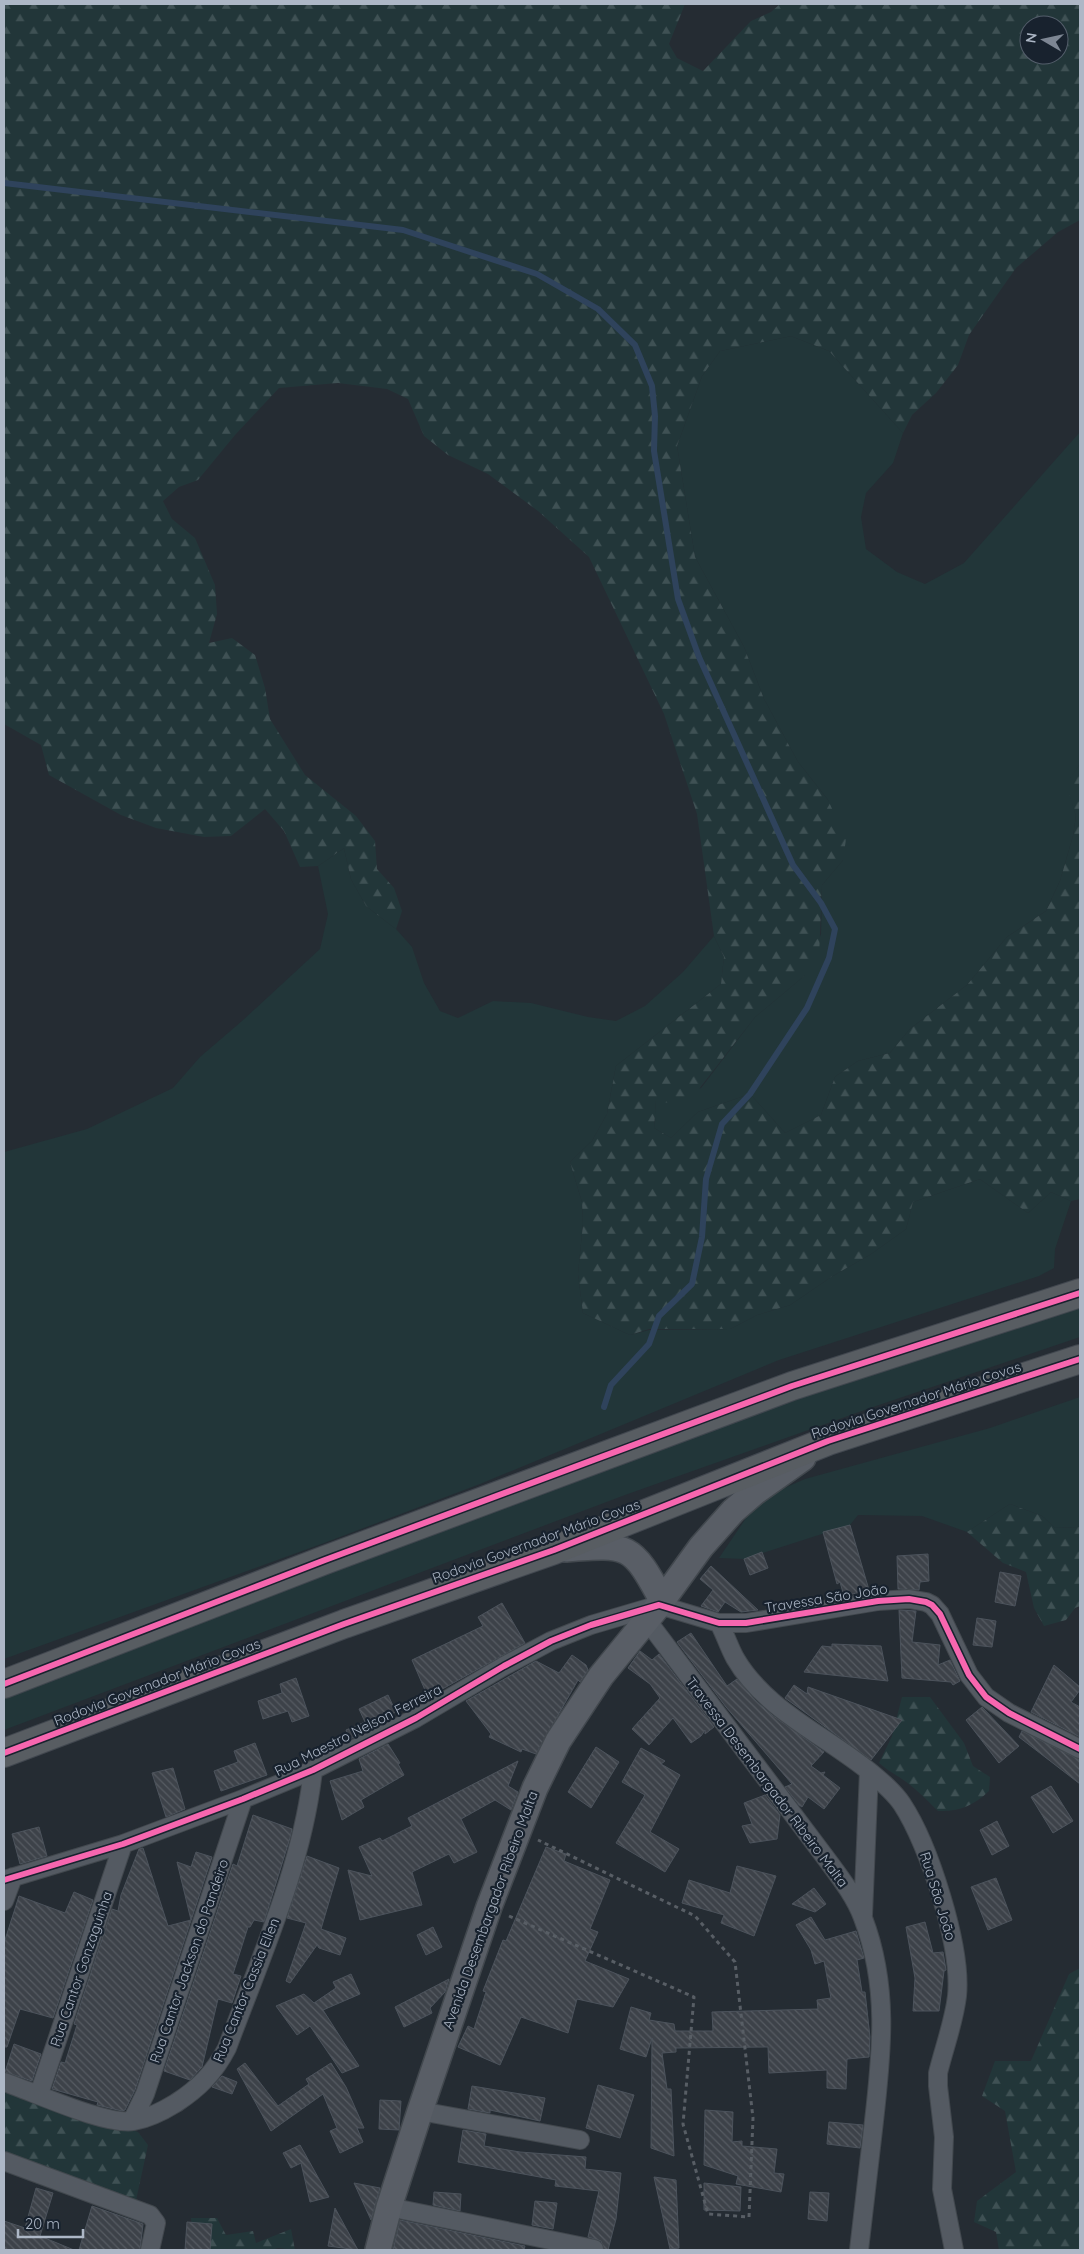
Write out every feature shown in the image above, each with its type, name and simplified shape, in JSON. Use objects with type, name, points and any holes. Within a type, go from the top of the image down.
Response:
[{"type":"highway","points":[[4,1684],[325,1560],[792,1386],[1080,1293]]},
{"type":"highway","name":"Rodovia Governador Mário Covas","points":[[4,1753],[344,1624],[554,1550],[828,1441],[1080,1359]]},
{"type":"main road","name":"Avenida Desembargador Ribeiro Malta","points":[[378,2250],[389,2207],[420,2111],[489,1907],[534,1788],[558,1741],[601,1676],[656,1608],[701,1547],[733,1510],[775,1477],[828,1441]]},
{"type":"main road","points":[[554,1550],[606,1547],[628,1551],[643,1567],[656,1608]]},
{"type":"street","name":"Travessa São João","points":[[656,1608],[720,1623],[746,1623],[878,1601],[909,1599],[926,1602],[932,1605],[940,1614],[969,1675],[986,1697],[1009,1713],[1080,1749]]},
{"type":"street","name":"Rua Maestro Nelson Ferreira","points":[[8,1879],[123,1844],[244,1799],[313,1770],[416,1718],[504,1666],[551,1642],[591,1625],[656,1608]]},
{"type":"street","name":"Travessa Desembargador Ribeiro Malta","points":[[656,1608],[851,1894],[872,1943],[879,1980],[883,2026],[879,2079],[859,2250]]},
{"type":"street","name":"Rua São João","points":[[720,1623],[735,1658],[749,1678],[767,1696],[813,1732],[869,1770],[896,1796],[914,1825],[950,1928],[957,1973],[957,1995],[940,2068],[938,2086],[944,2137],[942,2189],[954,2250]]},
{"type":"street","name":"Rua Cantor Cassia Ellen","points":[[4,2082],[90,2114],[132,2121],[153,2116],[200,2087],[214,2072],[227,2048],[292,1872],[308,1812],[313,1770]]},
{"type":"street","points":[[862,1916],[869,1770]]},
{"type":"street","name":"Rua Cantor Jackson do Pandeiro","points":[[132,2121],[145,2094],[244,1799]]},
{"type":"street","name":"Rua Cantor Gonzaguinha","points":[[39,2094],[123,1844]]},
{"type":"street","points":[[4,1901],[8,1879]]},
{"type":"street","points":[[420,2111],[580,2140]]},
{"type":"street","points":[[4,2161],[150,2215],[156,2225],[150,2250]]},
{"type":"street","points":[[389,2207],[594,2249]]},
{"type":"path","points":[[489,1907],[694,1997],[683,2124],[708,2214],[749,2217],[753,2118],[735,1962],[695,1916],[517,1830]]},
{"type":"green space","points":[[4,4],[685,4],[669,44],[677,58],[703,71],[751,21],[771,12],[780,4],[1080,4],[1080,220],[1058,232],[1016,268],[969,335],[958,365],[936,393],[912,415],[903,433],[829,351],[791,336],[720,351],[702,376],[677,446],[695,557],[744,647],[764,699],[798,762],[828,800],[846,839],[843,860],[822,885],[819,957],[804,976],[755,1017],[685,1107],[656,1100],[654,1128],[671,1138],[698,1112],[750,1094],[785,1133],[821,1115],[835,1077],[858,1061],[890,1053],[910,1029],[967,985],[1007,937],[1046,911],[1060,881],[1073,836],[1076,816],[1066,784],[1080,764],[1080,1199],[1071,1201],[1051,1192],[1028,1213],[980,1179],[913,1202],[906,1229],[871,1254],[831,1277],[790,1305],[757,1315],[730,1329],[649,1329],[630,1335],[583,1313],[578,1274],[583,1224],[582,1202],[570,1162],[592,1141],[607,1114],[616,1066],[721,984],[724,957],[714,936],[697,814],[664,714],[589,557],[538,511],[488,474],[448,455],[424,436],[408,399],[387,389],[338,383],[279,388],[235,435],[198,480],[179,487],[163,501],[172,519],[195,538],[215,585],[217,614],[209,643],[232,638],[255,655],[265,688],[270,719],[305,775],[356,816],[375,841],[377,869],[394,888],[402,911],[396,929],[366,906],[351,879],[344,848],[318,866],[300,867],[284,831],[265,809],[231,836],[204,837],[156,828],[121,815],[49,775],[41,745],[4,724]]},
{"type":"green space","points":[[791,336],[829,351],[903,433],[893,463],[866,493],[861,517],[866,549],[897,572],[925,584],[964,563],[1080,432],[1080,764],[1067,784],[1076,816],[1073,836],[1060,881],[1046,911],[1007,937],[967,985],[910,1029],[890,1053],[858,1061],[835,1077],[821,1115],[785,1133],[750,1094],[698,1112],[671,1138],[654,1128],[656,1099],[701,1088],[755,1017],[804,976],[821,934],[822,885],[843,860],[828,800],[798,762],[764,699],[744,647],[695,557],[677,446],[702,376],[720,351]]},
{"type":"green space","points":[[344,848],[351,879],[366,906],[396,929],[412,947],[424,983],[440,1011],[458,1018],[493,1001],[531,1003],[588,1017],[616,1021],[645,1006],[683,972],[714,936],[724,957],[721,984],[616,1066],[607,1114],[592,1141],[570,1162],[582,1202],[583,1224],[578,1274],[583,1313],[630,1335],[649,1330],[730,1329],[757,1315],[790,1305],[831,1277],[871,1254],[906,1229],[913,1202],[980,1179],[1028,1213],[1051,1192],[1071,1201],[1055,1249],[1054,1268],[1039,1276],[779,1360],[480,1484],[324,1543],[4,1659],[4,1152],[87,1129],[173,1088],[200,1057],[320,949],[328,914],[318,866]]},
{"type":"green space","points":[[1080,1295],[1080,1337],[876,1406],[625,1495],[4,1730],[4,1692]]},
{"type":"green space","points":[[1080,1397],[1080,1527],[1055,1528],[1042,1516],[1010,1504],[967,1532],[922,1516],[858,1515],[850,1525],[744,1559],[719,1558],[759,1499],[805,1479],[990,1428]]},
{"type":"green space","points":[[1010,1504],[1042,1516],[1055,1528],[1080,1527],[1080,1606],[1075,1608],[1066,1620],[1044,1626],[1034,1608],[1026,1572],[1003,1563],[967,1532]]},
{"type":"green space","points":[[902,1697],[930,1697],[964,1743],[973,1766],[990,1777],[989,1791],[966,1807],[938,1811],[909,1784],[879,1763],[892,1736]]},
{"type":"green space","points":[[1080,1968],[1080,2250],[999,2250],[996,2232],[974,2222],[977,2201],[1016,2172],[1005,2111],[982,2096],[995,2061],[1031,2061],[1069,1974]]},
{"type":"green space","points":[[4,2088],[138,2132],[148,2145],[135,2205],[4,2166]]},
{"type":"green space","points":[[191,2218],[217,2218],[226,2235],[253,2231],[256,2243],[291,2229],[295,2250],[278,2248],[272,2250],[194,2250]]},
{"type":"building","points":[[850,1525],[869,1590],[844,1596],[840,1582],[837,1584],[823,1532]]},
{"type":"building","points":[[762,1552],[768,1568],[750,1575],[744,1559]]},
{"type":"building","points":[[928,1554],[929,1581],[920,1582],[919,1590],[898,1589],[897,1556]]},
{"type":"building","points":[[711,1566],[758,1610],[741,1612],[725,1602],[718,1612],[701,1606],[713,1590],[700,1579]]},
{"type":"building","points":[[1000,1572],[1021,1576],[1015,1606],[995,1602]]},
{"type":"building","points":[[502,1603],[525,1643],[428,1697],[412,1660],[483,1626],[478,1617]]},
{"type":"building","points":[[899,1610],[916,1611],[912,1642],[940,1645],[938,1665],[950,1660],[960,1681],[953,1685],[951,1682],[902,1678]]},
{"type":"building","points":[[977,1618],[996,1621],[992,1647],[973,1645]]},
{"type":"building","points":[[691,1633],[727,1686],[737,1679],[755,1700],[772,1715],[824,1752],[811,1766],[821,1773],[825,1772],[823,1775],[840,1788],[824,1809],[808,1797],[802,1807],[785,1787],[792,1784],[726,1707],[677,1642]]},
{"type":"building","points":[[832,1644],[881,1646],[888,1681],[804,1672],[822,1646],[832,1647]]},
{"type":"building","points":[[640,1651],[652,1660],[659,1654],[714,1727],[705,1734],[705,1730],[701,1736],[691,1743],[673,1718],[649,1745],[632,1729],[660,1698],[650,1684],[628,1668]]},
{"type":"building","points":[[572,1655],[586,1665],[588,1670],[580,1682],[578,1680],[536,1754],[522,1749],[521,1752],[489,1737],[491,1734],[466,1701],[536,1661],[559,1673]]},
{"type":"building","points":[[1054,1665],[1080,1687],[1080,1690],[1071,1702],[1080,1707],[1080,1737],[1031,1712]]},
{"type":"building","points":[[296,1678],[309,1716],[292,1722],[288,1711],[263,1719],[258,1701],[282,1693],[280,1684]]},
{"type":"building","points":[[794,1685],[807,1694],[808,1687],[902,1720],[871,1760],[785,1698]]},
{"type":"building","points":[[388,1695],[396,1712],[375,1722],[377,1726],[350,1739],[346,1730],[365,1722],[359,1709]]},
{"type":"building","points":[[982,1707],[1019,1746],[999,1763],[966,1720]]},
{"type":"building","points":[[1022,1731],[1080,1760],[1080,1784],[1019,1737]]},
{"type":"building","points":[[255,1743],[267,1775],[221,1791],[214,1771],[238,1762],[234,1751]]},
{"type":"building","points":[[388,1744],[400,1763],[398,1764],[404,1775],[361,1800],[364,1807],[342,1820],[330,1781],[363,1771],[359,1759]]},
{"type":"building","points":[[596,1747],[619,1762],[591,1808],[568,1792]]},
{"type":"building","points":[[641,1748],[665,1761],[661,1764],[680,1775],[650,1832],[679,1849],[665,1872],[616,1843],[645,1795],[622,1782]]},
{"type":"building","points":[[518,1761],[508,1786],[518,1792],[511,1810],[495,1800],[461,1819],[477,1852],[454,1863],[449,1854],[412,1872],[422,1905],[360,1920],[348,1870],[372,1876],[359,1847],[380,1838],[382,1841],[412,1826],[408,1818]]},
{"type":"building","points":[[173,1768],[185,1809],[166,1817],[152,1773]]},
{"type":"building","points":[[1051,1786],[1073,1821],[1053,1833],[1031,1797]]},
{"type":"building","points":[[765,1795],[780,1815],[777,1839],[750,1843],[742,1826],[752,1824],[744,1803]]},
{"type":"building","points":[[253,1815],[292,1829],[290,1838],[264,1922],[254,1920],[250,1927],[248,1927],[233,1974],[241,1976],[232,2003],[218,1999],[202,2067],[190,2080],[164,2071],[233,1864],[237,1866]]},
{"type":"building","points":[[997,1821],[1009,1846],[992,1855],[980,1830]]},
{"type":"building","points":[[39,1827],[47,1856],[20,1864],[12,1834]]},
{"type":"building","points":[[546,1847],[566,1854],[564,1861],[610,1880],[590,1929],[598,1932],[585,1961],[629,1979],[613,2007],[577,1999],[568,2033],[521,2017],[500,2065],[458,2047],[468,2026],[474,2029],[486,1992],[483,1991],[503,1940],[506,1941]]},
{"type":"building","points":[[143,1848],[168,1926],[191,1920],[177,1862],[191,1867],[196,1852],[212,1857],[135,2090],[125,2110],[122,2111],[97,2105],[98,2102],[52,2089],[61,2062],[65,2063],[77,2025],[74,2024],[112,1909],[118,1911],[121,1895],[139,1849]]},
{"type":"building","points":[[307,1856],[339,1868],[321,1929],[346,1938],[340,1955],[319,1948],[317,1945],[290,1983],[286,1981],[306,1923],[287,1918]]},
{"type":"building","points":[[737,1866],[776,1876],[754,1936],[721,1923],[724,1915],[682,1903],[689,1880],[730,1893]]},
{"type":"building","points":[[996,1878],[1012,1920],[988,1930],[971,1887]]},
{"type":"building","points":[[814,1888],[826,1904],[815,1912],[792,1904]]},
{"type":"building","points":[[74,1892],[93,1900],[53,2018],[20,2009],[7,2047],[4,2047],[4,1943],[19,1896],[65,1913]]},
{"type":"building","points":[[811,1917],[825,1940],[856,1931],[864,1958],[857,1960],[862,1992],[865,1992],[870,2037],[869,2057],[847,2059],[846,2089],[827,2088],[827,2070],[769,2073],[768,2047],[676,2048],[676,2052],[662,2053],[667,2089],[671,2089],[674,2156],[651,2148],[652,2038],[646,2057],[620,2049],[631,2007],[651,2013],[649,2020],[674,2024],[675,2031],[713,2031],[712,2012],[818,2009],[817,2000],[831,1998],[824,1961],[815,1964],[811,1950],[796,1925]]},
{"type":"building","points":[[925,1922],[933,1953],[943,1952],[946,1970],[944,1971],[939,2011],[913,2011],[915,1978],[906,1927]]},
{"type":"building","points":[[433,1927],[442,1947],[426,1955],[417,1935]]},
{"type":"building","points":[[351,1974],[360,1994],[323,2010],[359,2066],[342,2073],[310,2026],[297,2035],[276,2006],[304,1994],[314,2003],[336,1988],[333,1982]]},
{"type":"building","points":[[449,1979],[445,1992],[430,2008],[432,2013],[404,2027],[395,2007]]},
{"type":"building","points":[[14,2044],[41,2054],[32,2081],[5,2072]]},
{"type":"building","points":[[245,2063],[278,2106],[309,2084],[306,2079],[331,2063],[346,2087],[364,2128],[357,2128],[363,2142],[340,2153],[330,2131],[337,2128],[323,2094],[271,2131],[237,2069]]},
{"type":"building","points":[[222,2076],[237,2082],[232,2094],[212,2087]]},
{"type":"building","points":[[598,2085],[634,2095],[620,2138],[586,2128]]},
{"type":"building","points":[[472,2086],[545,2098],[540,2121],[490,2110],[490,2113],[468,2109]]},
{"type":"building","points":[[380,2100],[401,2101],[399,2130],[379,2129]]},
{"type":"building","points":[[705,2110],[733,2112],[732,2142],[742,2141],[742,2146],[777,2149],[774,2173],[784,2174],[781,2192],[736,2184],[738,2176],[704,2165]]},
{"type":"building","points":[[829,2122],[863,2125],[860,2148],[827,2144]]},
{"type":"building","points":[[463,2130],[486,2134],[484,2146],[520,2152],[586,2157],[585,2169],[621,2173],[616,2219],[608,2250],[604,2250],[601,2241],[588,2237],[599,2191],[555,2186],[556,2180],[458,2162]]},
{"type":"building","points":[[300,2145],[329,2197],[310,2202],[301,2163],[291,2168],[283,2153]]},
{"type":"building","points":[[654,2177],[676,2180],[679,2248],[670,2249]]},
{"type":"building","points":[[354,2183],[380,2188],[371,2220]]},
{"type":"building","points":[[704,2183],[741,2187],[740,2211],[704,2210]]},
{"type":"building","points":[[36,2188],[53,2193],[40,2236],[74,2250],[4,2250],[4,2221],[25,2228]]},
{"type":"building","points":[[434,2192],[461,2194],[460,2211],[433,2205]]},
{"type":"building","points":[[810,2192],[829,2193],[827,2221],[808,2219]]},
{"type":"building","points":[[535,2201],[557,2203],[553,2229],[532,2225]]},
{"type":"building","points":[[92,2206],[143,2224],[140,2250],[79,2250]]},
{"type":"building","points":[[335,2208],[358,2250],[328,2246]]},
{"type":"building","points":[[400,2220],[525,2246],[524,2250],[393,2250]]},
{"type":"building","points":[[187,2222],[212,2224],[210,2250],[185,2250]]},
{"type":"waterway","points":[[4,183],[403,230],[537,274],[598,309],[635,345],[652,386],[655,416],[654,451],[678,599],[699,657],[793,865],[821,903],[835,929],[829,958],[807,1008],[750,1094],[722,1124],[706,1179],[702,1237],[692,1284],[659,1316],[649,1344],[611,1385],[604,1407]]},
{"type":"cycle path","points":[[4,1684],[325,1560],[792,1386],[1080,1293]]},
{"type":"cycle path","points":[[4,1753],[344,1624],[554,1550],[828,1441],[1080,1359]]},
{"type":"cycle path","points":[[4,1880],[123,1844],[243,1799],[313,1770],[416,1718],[504,1666],[551,1641],[591,1625],[659,1605],[719,1623],[746,1623],[878,1601],[909,1599],[926,1602],[932,1605],[940,1614],[969,1675],[986,1697],[1009,1713],[1080,1749]]}]
